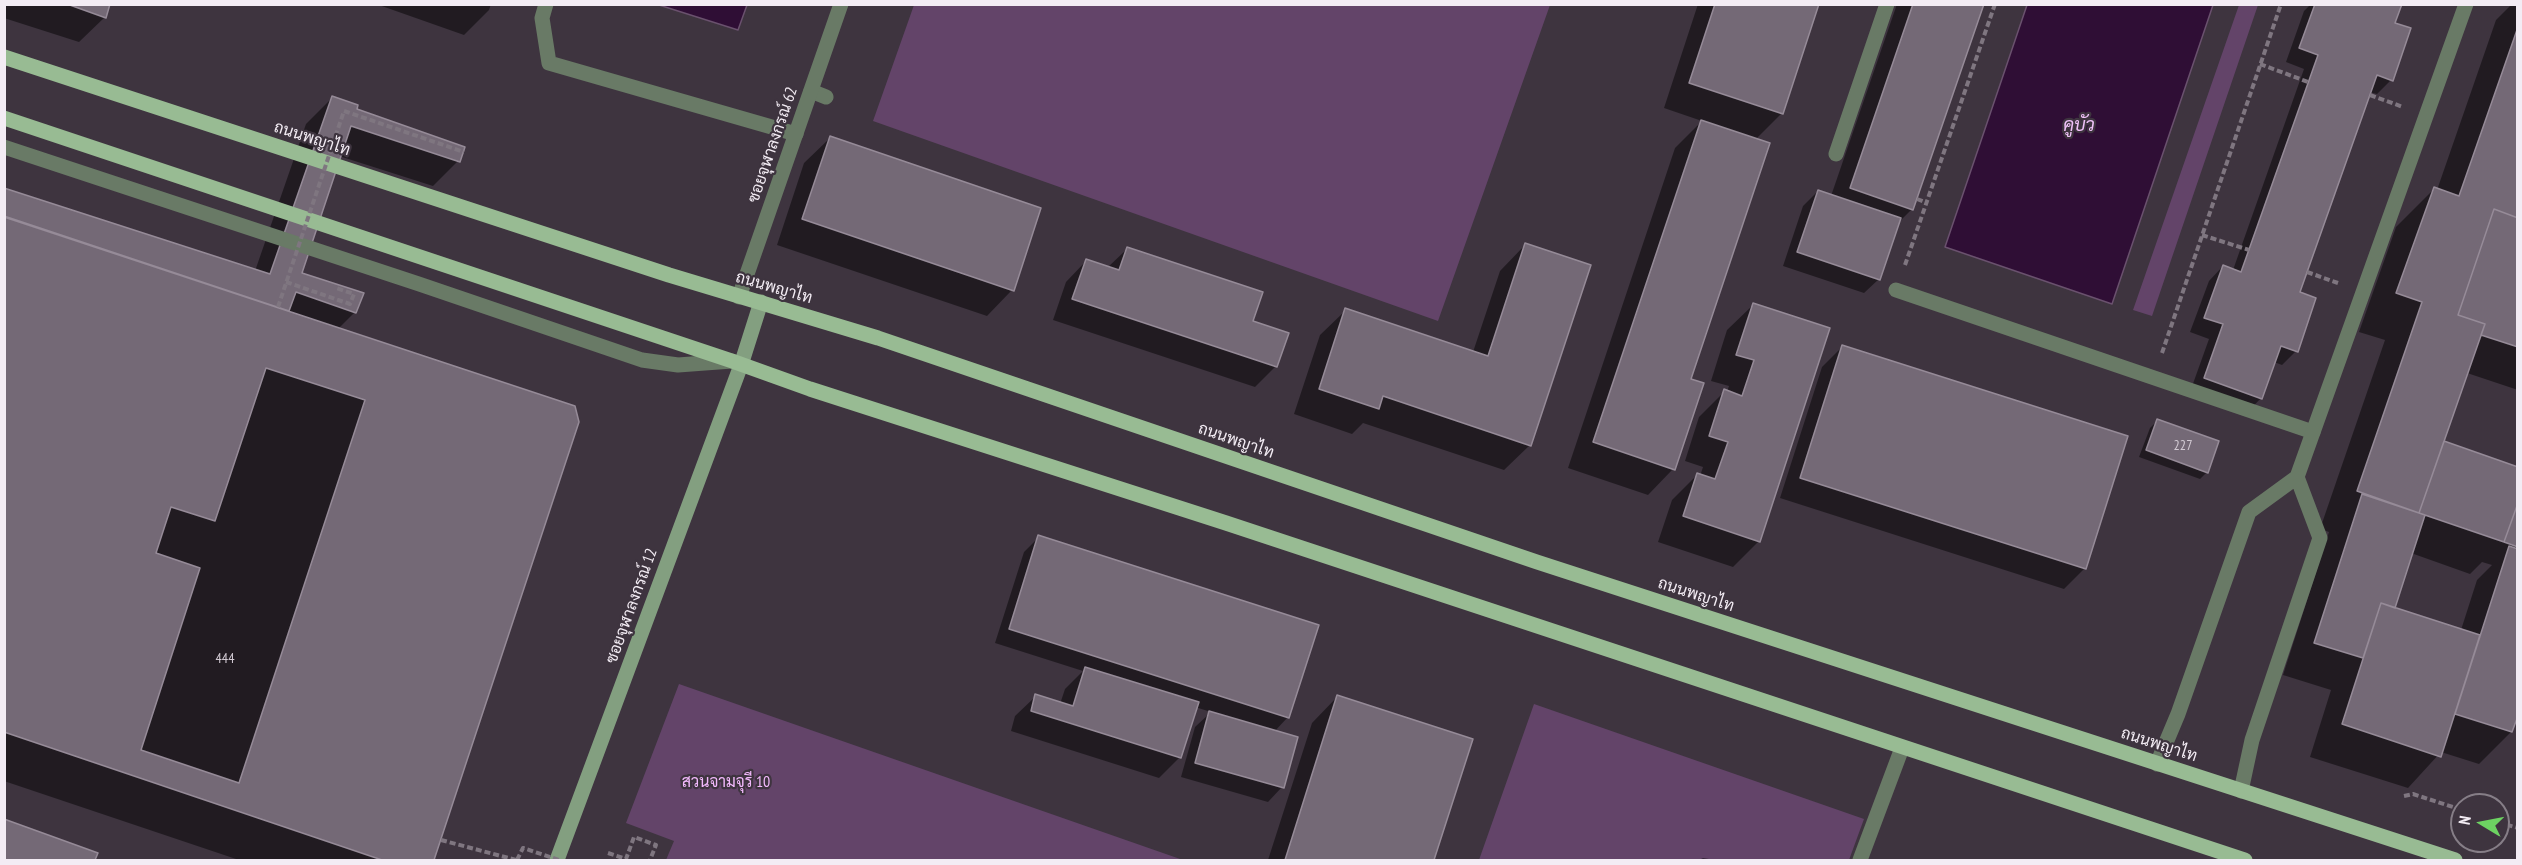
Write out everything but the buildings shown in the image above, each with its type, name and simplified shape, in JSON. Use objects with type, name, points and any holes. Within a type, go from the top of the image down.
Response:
[{"type":"main road","name":"ถนนพญาไท","points":[[4,57],[740,297],[878,338],[1549,566],[2455,861]]},
{"type":"main road","points":[[4,118],[737,363],[2245,861]]},
{"type":"street","points":[[546,4],[542,18],[549,63],[796,134]]},
{"type":"street","name":"ซอยจุฬาลงกรณ์ 62","points":[[740,297],[841,4]]},
{"type":"street","points":[[1836,154],[1887,4]]},
{"type":"street","points":[[2157,764],[2178,714],[2249,512],[2297,477],[2466,4]]},
{"type":"street","points":[[811,91],[826,97]]},
{"type":"street","points":[[4,147],[642,360],[678,365],[737,363]]},
{"type":"street","points":[[1896,290],[2313,432]]},
{"type":"street","name":"ซอยจุฬาลงกรณ์ 12","points":[[558,861],[761,302]]},
{"type":"street","points":[[2241,791],[2252,740],[2320,538],[2297,477]]},
{"type":"street","points":[[1860,861],[1902,748]]},
{"type":"path","points":[[1896,290],[1995,4]]},
{"type":"path","points":[[2153,379],[2281,4]]},
{"type":"path","points":[[2260,64],[2308,82]]},
{"type":"path","points":[[2370,95],[2426,115]]},
{"type":"path","points":[[278,307],[344,111],[464,152]]},
{"type":"path","points":[[1917,198],[1927,203]]},
{"type":"path","points":[[2202,235],[2249,250]]},
{"type":"path","points":[[2307,272],[2363,292]]},
{"type":"path","points":[[286,282],[350,304],[354,294],[332,286]]},
{"type":"path","points":[[2404,796],[2413,794],[2450,806]]},
{"type":"path","points":[[608,853],[626,859],[634,837],[656,844],[650,861]]},
{"type":"path","points":[[441,840],[517,861],[523,848],[558,861]]},
{"type":"green space","points":[[914,4],[1550,5],[1438,321],[873,121]]},
{"type":"green space","points":[[2239,5],[2258,5],[2152,316],[2133,310]]},
{"type":"green space","name":"สวนจามจุรี 10","points":[[679,684],[1183,860],[666,860],[674,841],[626,823]]},
{"type":"green space","points":[[1534,704],[1864,819],[1849,860],[1479,860]]},
{"type":"water","points":[[659,5],[747,5],[738,30]]},
{"type":"water","name":"คูบัว","points":[[2027,5],[2213,5],[2112,304],[1945,247]]}]
